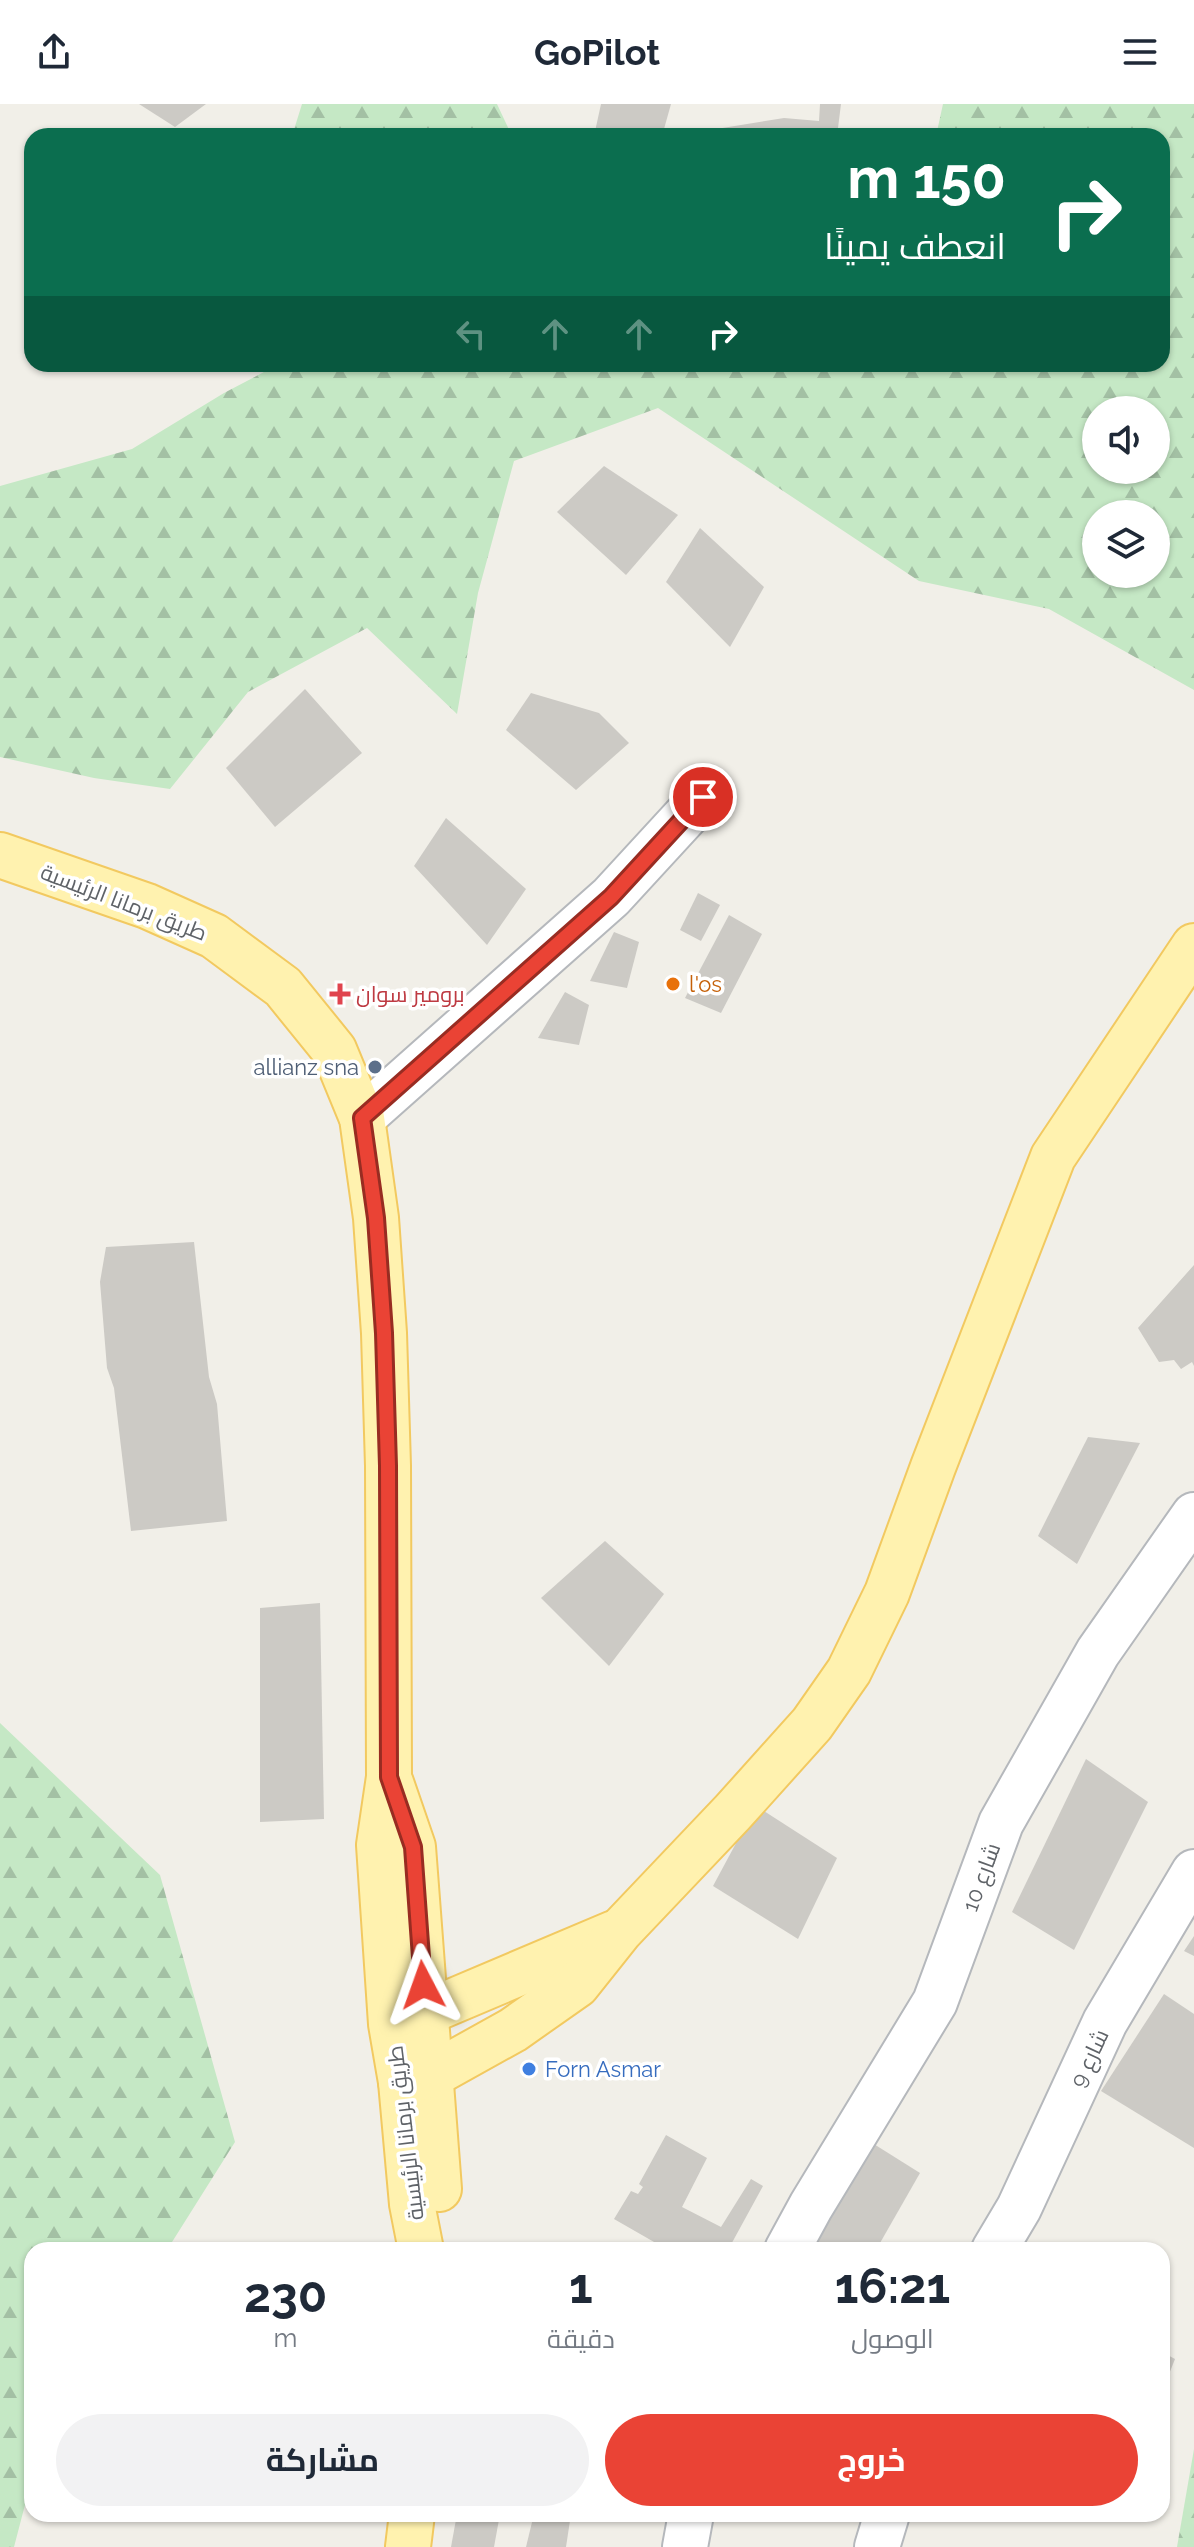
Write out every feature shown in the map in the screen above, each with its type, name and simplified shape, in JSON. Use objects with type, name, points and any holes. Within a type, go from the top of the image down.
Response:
[{"type":"main road","name":"طريق برمانا الرئيسية","points":[[0,855],[147,906],[214,936],[249,961],[283,987],[334,1050],[362,1118],[376,1218],[384,1333],[389,1777],[413,1847],[408,2018],[416,2078],[412,2204],[421,2242]]},
{"type":"main road","points":[[416,2078],[513,2030],[577,1985],[620,1931],[812,1724],[849,1671],[887,1593],[1053,1157],[1194,946]]},
{"type":"main road","points":[[408,2018],[620,1931]]},
{"type":"main road","points":[[408,2547],[411,2522]]},
{"type":"street","points":[[362,1118],[611,897],[703,797]]},
{"type":"street","name":"شارع 10","points":[[792,2242],[935,2002],[1001,1823],[1098,1652],[1194,1515]]},
{"type":"street","name":"شارع 9","points":[[999,2242],[1019,2208],[1105,2022],[1194,1872]]},
{"type":"street","points":[[685,2547],[690,2522]]},
{"type":"street","points":[[877,2547],[885,2522]]},
{"type":"green space","points":[[302,104],[497,104],[508,128],[294,128]]},
{"type":"green space","points":[[943,104],[1194,104],[1194,690],[1049,609],[919,581],[658,408],[514,461],[478,593],[457,714],[367,628],[248,692],[170,789],[94,778],[0,757],[0,486],[132,449],[264,372],[1170,372],[1170,128],[938,128]]},
{"type":"green space","points":[[0,1723],[160,1875],[235,2142],[172,2242],[24,2242],[24,2509],[14,2547],[0,2547]]},
{"type":"green space","points":[[1194,2449],[1194,2547],[1177,2547]]},
{"type":"building","points":[[139,104],[206,104],[175,127]]},
{"type":"building","points":[[601,104],[671,104],[664,128],[596,128]]},
{"type":"building","points":[[820,104],[841,104],[838,128],[722,128],[784,118],[819,121]]},
{"type":"building","points":[[604,466],[678,515],[626,575],[557,512]]},
{"type":"building","points":[[700,528],[764,587],[730,647],[666,582]]},
{"type":"building","points":[[305,689],[362,753],[275,827],[226,768]]},
{"type":"building","points":[[531,693],[599,713],[629,743],[576,790],[506,730]]},
{"type":"building","points":[[446,818],[526,889],[487,945],[414,866]]},
{"type":"building","points":[[698,893],[720,905],[701,941],[680,930]]},
{"type":"building","points":[[729,915],[762,934],[721,1013],[685,998]]},
{"type":"building","points":[[614,932],[639,942],[627,988],[590,981]]},
{"type":"building","points":[[565,992],[589,1005],[579,1045],[538,1038]]},
{"type":"building","points":[[194,1242],[209,1377],[217,1404],[227,1521],[131,1531],[114,1388],[107,1368],[100,1282],[106,1247]]},
{"type":"building","points":[[1194,1265],[1194,1366],[1192,1362],[1181,1369],[1174,1360],[1159,1362],[1138,1328]]},
{"type":"building","points":[[1088,1437],[1140,1443],[1077,1564],[1038,1536]]},
{"type":"building","points":[[605,1541],[664,1594],[609,1666],[541,1598]]},
{"type":"building","points":[[320,1603],[324,1819],[260,1822],[260,1608]]},
{"type":"building","points":[[1086,1759],[1148,1802],[1074,1950],[1012,1912]]},
{"type":"building","points":[[756,1806],[837,1858],[798,1939],[713,1886]]},
{"type":"building","points":[[1194,1936],[1194,1956],[1184,1951]]},
{"type":"building","points":[[1164,1994],[1194,2014],[1194,2148],[1101,2091]]},
{"type":"building","points":[[666,2135],[707,2158],[682,2207],[721,2227],[751,2179],[763,2186],[732,2242],[654,2242],[614,2219],[631,2191],[638,2194],[643,2187],[639,2184]]},
{"type":"building","points":[[869,2141],[920,2173],[881,2242],[814,2242]]},
{"type":"building","points":[[456,2522],[499,2522],[494,2547],[451,2547]]},
{"type":"building","points":[[532,2522],[570,2522],[566,2547],[526,2547]]},
{"type":"place","name":"l'os","points":[[673,984]]},
{"type":"place","name":"برومير سوان","points":[[340,994]]},
{"type":"place","name":"allianz sna","points":[[375,1067]]},
{"type":"place","name":"Forn Asmar","points":[[529,2069]]},
{"type":"route","points":[[423,1985],[413,1847],[389,1777],[388,1466],[384,1333],[376,1218],[362,1118],[611,897],[703,797]]}]
